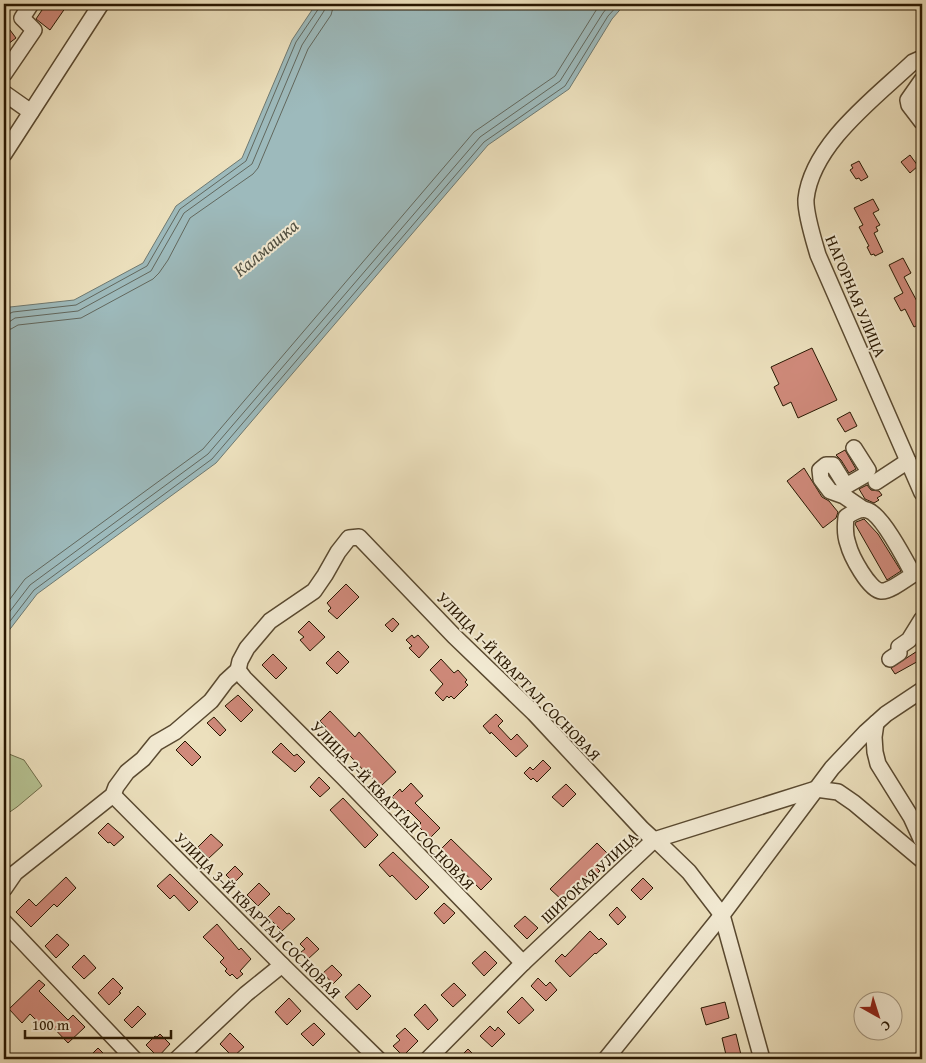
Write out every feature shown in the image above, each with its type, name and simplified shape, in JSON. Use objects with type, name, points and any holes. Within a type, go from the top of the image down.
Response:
[{"type":"street","points":[[4,74],[34,30],[22,18],[31,4]]},
{"type":"street","points":[[4,154],[101,4]]},
{"type":"street","name":"НАГОРНАЯ УЛИЦА","points":[[922,58],[913,62],[841,130],[822,153],[811,178],[806,200],[818,255],[922,493]]},
{"type":"street","points":[[922,80],[908,100],[909,105],[922,122]]},
{"type":"street","points":[[4,93],[31,112]]},
{"type":"street","points":[[845,491],[865,475],[868,470],[854,448]]},
{"type":"street","points":[[876,482],[908,461]]},
{"type":"street","points":[[845,491],[863,509]]},
{"type":"street","points":[[845,491],[846,517],[848,544],[864,576],[876,589],[882,591],[918,572],[873,512],[863,509],[857,510],[846,517]]},
{"type":"street","name":"УЛИЦА 1-Й КВАРТАЛ СОСНОВАЯ","points":[[238,670],[240,661],[247,648],[270,621],[314,591],[349,538],[359,537],[454,636],[534,713],[654,840],[689,872],[722,915]]},
{"type":"street","points":[[890,659],[899,653],[899,647],[916,636],[922,619]]},
{"type":"street","points":[[4,889],[15,873],[113,795],[116,787],[127,772],[143,759],[156,743],[195,717],[238,670]]},
{"type":"street","name":"УЛИЦА 2-Й КВАРТАЛ СОСНОВАЯ","points":[[238,670],[523,963]]},
{"type":"street","points":[[606,1059],[722,915],[832,768],[876,723],[901,703],[922,690]]},
{"type":"street","points":[[876,723],[874,744],[878,764],[911,817],[922,841]]},
{"type":"street","points":[[816,789],[838,792],[854,803],[922,860]]},
{"type":"street","name":"ШИРОКАЯ УЛИЦА","points":[[428,1059],[523,963],[654,840],[816,789]]},
{"type":"street","name":"УЛИЦА 3-Й КВАРТАЛ СОСНОВАЯ","points":[[113,795],[282,966],[378,1059]]},
{"type":"street","points":[[722,915],[762,1059]]},
{"type":"street","points":[[4,922],[134,1059]]},
{"type":"street","points":[[178,1059],[246,994],[282,966]]},
{"type":"green space","points":[[4,752],[24,760],[42,786],[4,816]]},
{"type":"water","name":"Калмашка","points":[[316,4],[625,4],[612,19],[569,89],[488,145],[216,463],[37,594],[4,637],[4,313],[10,307],[74,300],[143,263],[176,206],[242,158],[292,40]]},
{"type":"building","points":[[46,4],[68,4],[50,30],[36,19]]},
{"type":"building","points":[[4,22],[16,38],[4,47]]},
{"type":"building","points":[[910,155],[918,166],[910,173],[901,162]]},
{"type":"building","points":[[859,161],[868,177],[861,181],[859,178],[856,179],[850,170],[853,168],[851,165]]},
{"type":"building","points":[[873,199],[879,210],[873,213],[880,225],[876,227],[878,231],[874,233],[883,252],[875,256],[874,254],[871,255],[867,247],[869,246],[859,227],[863,225],[854,208]]},
{"type":"building","points":[[903,258],[911,273],[904,277],[920,307],[922,305],[922,323],[914,327],[905,309],[901,311],[894,298],[903,293],[889,265]]},
{"type":"building","points":[[812,348],[837,400],[798,418],[791,402],[783,406],[774,387],[779,384],[771,367]]},
{"type":"building","points":[[850,412],[857,426],[845,432],[837,419]]},
{"type":"building","points":[[845,450],[856,469],[849,473],[836,455]]},
{"type":"building","points":[[804,468],[822,497],[829,501],[838,512],[836,518],[823,528],[787,481]]},
{"type":"building","points":[[867,485],[871,490],[879,491],[882,495],[874,503],[865,499],[859,489]]},
{"type":"building","points":[[864,519],[878,534],[901,571],[887,580],[855,524]]},
{"type":"building","points":[[346,584],[359,597],[337,619],[328,611],[331,608],[327,603]]},
{"type":"building","points":[[393,618],[399,624],[392,632],[385,625]]},
{"type":"building","points":[[309,621],[325,637],[310,651],[300,640],[304,637],[298,632]]},
{"type":"building","points":[[412,635],[414,638],[418,635],[429,647],[419,658],[409,648],[412,646],[406,640]]},
{"type":"building","points":[[922,648],[922,659],[895,674],[891,668]]},
{"type":"building","points":[[338,651],[349,662],[337,674],[326,663]]},
{"type":"building","points":[[273,654],[287,668],[276,679],[262,665]]},
{"type":"building","points":[[441,659],[454,673],[458,670],[467,680],[465,682],[468,685],[454,699],[451,696],[449,698],[447,696],[443,701],[435,693],[443,684],[430,670]]},
{"type":"building","points":[[238,695],[253,710],[241,722],[225,706]]},
{"type":"building","points":[[330,711],[355,737],[359,732],[396,772],[381,786],[365,772],[324,728],[326,727],[320,721]]},
{"type":"building","points":[[496,714],[503,721],[498,726],[511,740],[517,734],[528,746],[516,757],[483,726]]},
{"type":"building","points":[[214,717],[226,730],[220,736],[207,723]]},
{"type":"building","points":[[185,741],[201,757],[192,766],[176,750]]},
{"type":"building","points":[[281,743],[294,756],[297,754],[305,762],[295,772],[272,752]]},
{"type":"building","points":[[543,760],[551,768],[537,782],[533,778],[531,780],[524,773],[530,767],[533,770]]},
{"type":"building","points":[[319,777],[330,788],[320,797],[310,787]]},
{"type":"building","points":[[411,783],[423,796],[415,803],[440,828],[430,838],[418,826],[421,823],[408,810],[405,813],[393,801],[392,797],[400,789],[402,792]]},
{"type":"building","points":[[566,784],[576,794],[563,807],[552,797]]},
{"type":"building","points":[[343,798],[378,835],[365,848],[330,810]]},
{"type":"building","points":[[108,823],[124,837],[114,846],[98,833]]},
{"type":"building","points":[[211,834],[223,845],[209,858],[198,847]]},
{"type":"building","points":[[451,839],[492,879],[481,890],[441,849]]},
{"type":"building","points":[[597,843],[609,855],[596,867],[600,871],[595,876],[591,872],[563,901],[550,889]]},
{"type":"building","points":[[393,852],[429,887],[416,900],[392,875],[390,877],[379,865]]},
{"type":"building","points":[[235,866],[243,874],[234,883],[226,875]]},
{"type":"building","points":[[170,874],[198,902],[189,911],[174,895],[170,899],[157,886]]},
{"type":"building","points":[[66,877],[76,888],[57,907],[54,904],[31,927],[16,912],[29,899],[36,906]]},
{"type":"building","points":[[643,878],[653,888],[641,900],[631,890]]},
{"type":"building","points":[[259,883],[270,894],[258,906],[247,895]]},
{"type":"building","points":[[444,903],[455,913],[444,924],[434,913]]},
{"type":"building","points":[[279,906],[295,919],[282,931],[268,917]]},
{"type":"building","points":[[617,907],[626,917],[618,925],[609,915]]},
{"type":"building","points":[[525,916],[538,928],[527,939],[514,926]]},
{"type":"building","points":[[217,924],[239,950],[241,948],[251,959],[240,971],[243,974],[237,979],[225,971],[227,969],[220,962],[224,958],[203,937]]},
{"type":"building","points":[[590,931],[599,940],[601,938],[607,944],[570,977],[555,961],[562,954],[565,957]]},
{"type":"building","points":[[57,934],[69,945],[56,958],[45,946]]},
{"type":"building","points":[[307,937],[319,949],[308,959],[301,952],[305,949],[300,944]]},
{"type":"building","points":[[485,951],[497,963],[484,976],[472,963]]},
{"type":"building","points":[[84,955],[96,968],[84,979],[72,967]]},
{"type":"building","points":[[332,965],[342,975],[333,984],[323,973]]},
{"type":"building","points":[[113,978],[123,988],[119,992],[121,993],[109,1005],[98,993]]},
{"type":"building","points":[[538,978],[546,986],[550,982],[557,990],[546,1001],[531,986]]},
{"type":"building","points":[[39,980],[45,985],[39,991],[68,1020],[73,1015],[85,1027],[68,1043],[48,1022],[43,1027],[30,1014],[22,1023],[9,1009]]},
{"type":"building","points":[[454,983],[466,995],[453,1007],[441,995]]},
{"type":"building","points":[[359,984],[371,996],[357,1010],[345,997]]},
{"type":"building","points":[[522,997],[534,1010],[519,1024],[507,1012]]},
{"type":"building","points":[[289,998],[301,1011],[287,1025],[275,1012]]},
{"type":"building","points":[[725,1002],[729,1018],[706,1025],[701,1008]]},
{"type":"building","points":[[425,1004],[438,1020],[428,1030],[414,1015]]},
{"type":"building","points":[[138,1006],[146,1014],[132,1028],[124,1020]]},
{"type":"building","points":[[314,1023],[325,1034],[313,1046],[301,1034]]},
{"type":"building","points":[[490,1026],[495,1031],[498,1027],[505,1034],[492,1047],[480,1036]]},
{"type":"building","points":[[405,1028],[418,1041],[403,1056],[393,1046],[400,1040],[396,1036]]},
{"type":"building","points":[[230,1033],[244,1047],[233,1057],[220,1044]]},
{"type":"building","points":[[160,1034],[170,1044],[158,1057],[146,1045],[155,1036],[157,1037]]},
{"type":"building","points":[[736,1034],[742,1059],[727,1059],[722,1038]]},
{"type":"building","points":[[98,1048],[109,1059],[87,1059]]},
{"type":"building","points":[[468,1049],[478,1059],[458,1059]]}]
